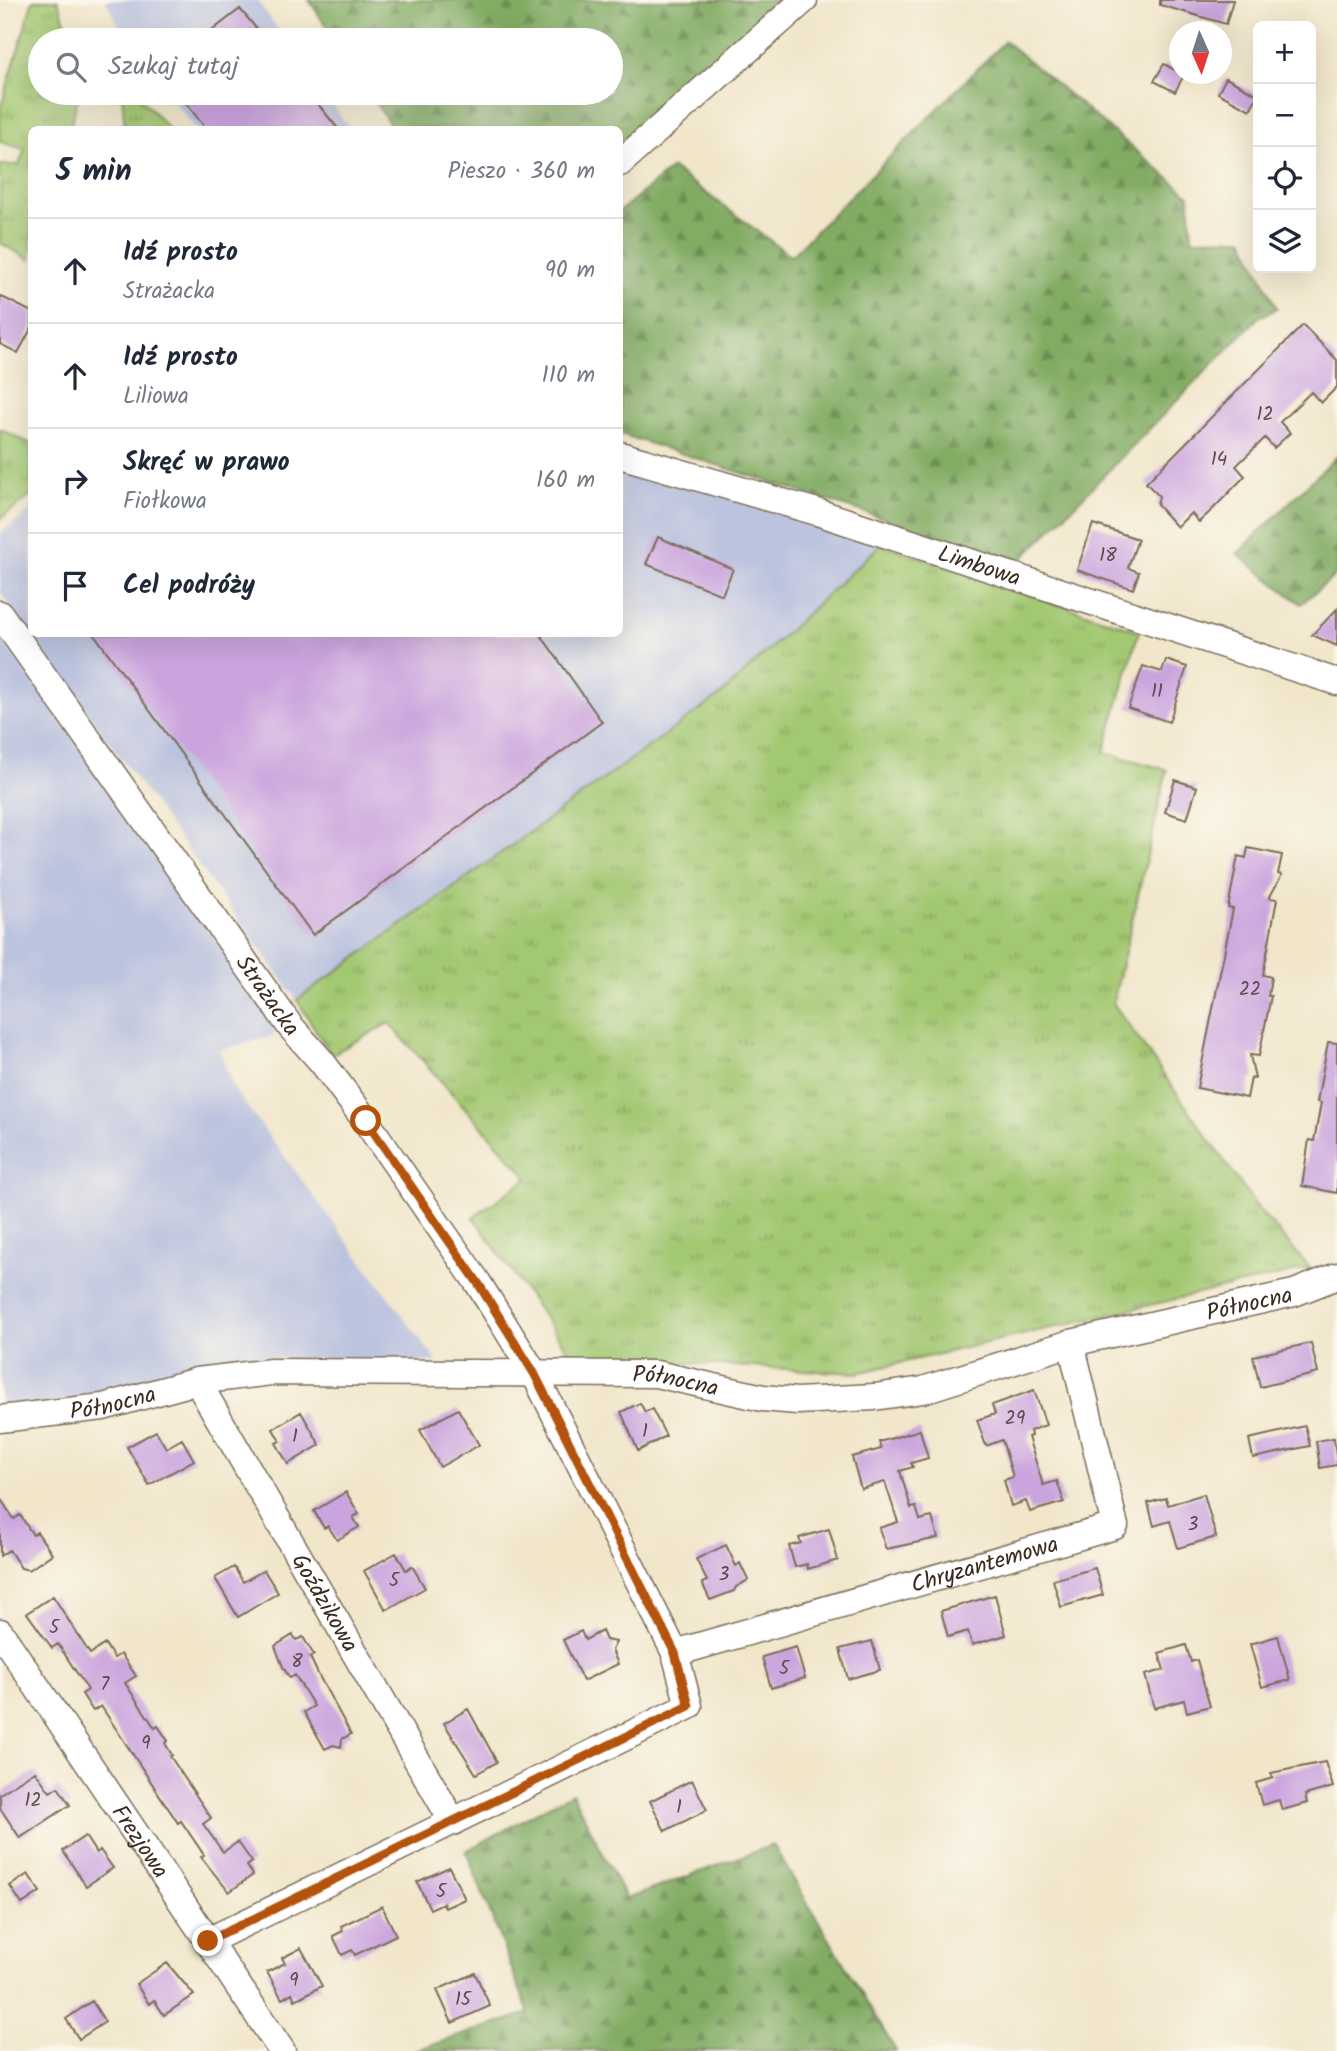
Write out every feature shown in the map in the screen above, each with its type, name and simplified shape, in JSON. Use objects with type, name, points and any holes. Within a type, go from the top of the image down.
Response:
[{"type":"street","points":[[623,160],[804,0]]},
{"type":"street","name":"Limbowa","points":[[623,456],[817,512],[1337,682]]},
{"type":"street","name":"Strażacka","points":[[0,614],[290,1026],[322,1062],[366,1121],[478,1283],[534,1373],[675,1653],[689,1706],[453,1822]]},
{"type":"street","name":"Północna","points":[[0,1419],[103,1407],[197,1381],[271,1372],[656,1374],[763,1398],[797,1401],[874,1397],[923,1390],[1071,1343],[1294,1293],[1337,1276]]},
{"type":"street","name":"Chryzantemowa","points":[[675,1653],[1115,1526],[1071,1343]]},
{"type":"street","name":"Goździkowa","points":[[197,1381],[453,1822]]},
{"type":"street","name":"Frezjowa","points":[[0,1632],[282,2051]]},
{"type":"street","points":[[208,1941],[453,1822]]},
{"type":"shaded area","points":[[105,0],[257,0],[277,28],[120,28]]},
{"type":"shaded area","points":[[177,105],[333,105],[348,126],[194,126]]},
{"type":"shaded area","points":[[623,466],[881,544],[722,694],[297,1000],[33,637],[623,637]]},
{"type":"shaded area","points":[[28,513],[28,630],[0,592],[0,534]]},
{"type":"shaded area","points":[[0,636],[276,1025],[274,1036],[219,1050],[234,1089],[437,1362],[248,1357],[53,1404],[0,1409]]},
{"type":"green space","points":[[33,0],[58,0],[67,28],[28,28],[28,105],[76,105],[71,126],[28,126],[28,258],[0,243],[0,165],[19,165],[25,149],[0,142],[0,110]]},
{"type":"green space","points":[[309,0],[785,0],[725,59],[623,143],[623,126],[391,126],[377,105],[623,105],[623,28],[327,28]]},
{"type":"green space","points":[[1005,41],[1189,195],[1192,239],[1243,238],[1253,259],[1253,273],[1260,273],[1277,309],[1259,317],[1019,562],[623,435],[623,209],[672,168],[791,256]]},
{"type":"green space","points":[[123,105],[147,105],[166,126],[125,126]]},
{"type":"green space","points":[[0,429],[28,443],[28,498],[0,519]]},
{"type":"green space","points":[[1337,456],[1337,574],[1301,604],[1237,554]]},
{"type":"green space","points":[[881,544],[1139,631],[1104,752],[1167,770],[1113,1003],[1259,1210],[1310,1268],[857,1373],[614,1359],[576,1362],[473,1217],[528,1178],[389,1023],[331,1055],[297,1000],[722,694]]},
{"type":"green space","points":[[572,1793],[626,1899],[773,1845],[896,2051],[413,2051],[529,2013],[466,1851]]},
{"type":"building","points":[[1160,0],[1233,0],[1227,21],[1216,21],[1160,5]]},
{"type":"building","points":[[240,9],[256,28],[215,28]]},
{"type":"building","points":[[1164,64],[1169,67],[1169,84],[1179,84],[1175,92],[1154,81]]},
{"type":"building","points":[[1232,81],[1253,92],[1253,104],[1250,110],[1218,93],[1223,84],[1232,84]]},
{"type":"building","points":[[187,105],[319,105],[336,126],[204,126]]},
{"type":"building","points":[[0,296],[28,310],[28,334],[18,353],[0,344]]},
{"type":"building","points":[[1303,325],[1337,360],[1337,387],[1321,403],[1311,392],[1280,422],[1290,433],[1274,448],[1265,438],[1236,466],[1245,476],[1213,509],[1199,522],[1191,513],[1177,527],[1157,505],[1159,496],[1146,483]]},
{"type":"building","points":[[1093,524],[1138,539],[1128,568],[1139,572],[1133,589],[1077,570]]},
{"type":"building","points":[[658,537],[733,569],[722,595],[646,564]]},
{"type":"building","points":[[1337,609],[1337,646],[1312,635]]},
{"type":"building","points":[[96,637],[542,637],[602,722],[313,935]]},
{"type":"building","points":[[1166,660],[1187,667],[1169,722],[1128,708],[1143,666],[1162,672]]},
{"type":"building","points":[[1175,780],[1197,787],[1187,819],[1165,812]]},
{"type":"building","points":[[1248,848],[1282,855],[1278,874],[1282,875],[1269,898],[1277,899],[1263,975],[1271,977],[1268,996],[1271,996],[1259,1056],[1250,1055],[1255,1078],[1251,1078],[1247,1098],[1197,1088],[1233,909],[1228,908],[1238,856],[1246,858]]},
{"type":"building","points":[[1328,1042],[1337,1043],[1337,1193],[1302,1186],[1309,1140],[1314,1141],[1321,1103],[1317,1102]]},
{"type":"building","points":[[1311,1343],[1318,1373],[1260,1387],[1253,1356]]},
{"type":"building","points":[[1034,1390],[1046,1425],[1030,1431],[1031,1436],[1028,1437],[1043,1485],[1057,1481],[1064,1502],[1030,1512],[1026,1501],[1011,1506],[1004,1480],[1013,1477],[1002,1440],[986,1446],[977,1420],[995,1414],[992,1405]]},
{"type":"building","points":[[640,1403],[645,1412],[652,1409],[666,1436],[638,1451],[621,1412]]},
{"type":"building","points":[[458,1409],[479,1445],[440,1467],[420,1430]]},
{"type":"building","points":[[301,1412],[320,1445],[288,1464],[276,1443],[280,1441],[273,1429]]},
{"type":"building","points":[[1305,1426],[1310,1446],[1253,1458],[1249,1439]]},
{"type":"building","points":[[920,1430],[928,1458],[911,1463],[913,1467],[900,1471],[911,1508],[916,1507],[920,1520],[932,1517],[938,1538],[886,1549],[879,1528],[898,1522],[885,1482],[861,1489],[852,1457],[881,1449],[879,1442]]},
{"type":"building","points":[[156,1431],[166,1448],[182,1439],[194,1460],[149,1485],[127,1447]]},
{"type":"building","points":[[1334,1438],[1337,1465],[1320,1468],[1316,1441]]},
{"type":"building","points":[[346,1492],[359,1514],[353,1517],[359,1527],[337,1540],[328,1526],[324,1528],[314,1511]]},
{"type":"building","points":[[1204,1494],[1216,1537],[1178,1548],[1170,1521],[1154,1526],[1148,1503],[1166,1498],[1168,1505]]},
{"type":"building","points":[[0,1498],[14,1519],[20,1515],[33,1535],[37,1532],[52,1554],[29,1570],[21,1568],[9,1550],[0,1556]]},
{"type":"building","points":[[829,1529],[838,1560],[808,1569],[807,1564],[795,1567],[789,1546],[801,1543],[799,1538]]},
{"type":"building","points":[[726,1545],[736,1566],[740,1563],[748,1580],[734,1591],[710,1600],[702,1583],[707,1581],[696,1559]]},
{"type":"building","points":[[396,1553],[406,1570],[412,1566],[425,1588],[386,1610],[364,1571]]},
{"type":"building","points":[[234,1567],[243,1582],[264,1570],[278,1593],[238,1617],[215,1578]]},
{"type":"building","points":[[1095,1568],[1103,1595],[1061,1607],[1053,1580]]},
{"type":"building","points":[[995,1595],[1006,1635],[972,1645],[968,1631],[948,1637],[941,1611]]},
{"type":"building","points":[[53,1596],[90,1654],[105,1644],[114,1658],[121,1654],[136,1676],[125,1683],[155,1728],[158,1726],[168,1741],[165,1743],[172,1755],[170,1756],[211,1818],[203,1824],[223,1852],[238,1842],[252,1862],[247,1866],[253,1875],[229,1892],[201,1857],[204,1855],[181,1821],[178,1823],[101,1706],[93,1711],[82,1694],[88,1690],[58,1644],[52,1648],[27,1613]]},
{"type":"building","points":[[581,1631],[585,1640],[602,1631],[606,1640],[616,1642],[612,1650],[618,1664],[583,1681],[563,1640]]},
{"type":"building","points":[[293,1635],[296,1640],[303,1637],[314,1655],[310,1657],[351,1734],[342,1739],[341,1747],[333,1745],[325,1749],[304,1712],[314,1706],[295,1675],[290,1678],[283,1667],[275,1646]]},
{"type":"building","points":[[1278,1636],[1290,1680],[1262,1687],[1250,1644]]},
{"type":"building","points":[[872,1641],[880,1670],[848,1679],[840,1649]]},
{"type":"building","points":[[1186,1645],[1191,1662],[1197,1660],[1210,1706],[1187,1712],[1184,1700],[1154,1708],[1145,1675],[1164,1670],[1159,1653]]},
{"type":"building","points":[[796,1647],[805,1678],[771,1688],[762,1657]]},
{"type":"building","points":[[468,1709],[497,1762],[476,1774],[444,1723]]},
{"type":"building","points":[[1325,1762],[1333,1787],[1305,1795],[1307,1803],[1282,1810],[1279,1800],[1262,1805],[1256,1783],[1273,1778],[1271,1773]]},
{"type":"building","points":[[35,1771],[50,1792],[58,1787],[70,1805],[20,1838],[0,1808],[0,1794]]},
{"type":"building","points":[[692,1780],[707,1810],[665,1831],[650,1801]]},
{"type":"building","points":[[85,1836],[96,1853],[100,1850],[113,1868],[86,1886],[63,1851]]},
{"type":"building","points":[[449,1867],[465,1899],[445,1908],[443,1903],[430,1909],[417,1882]]},
{"type":"building","points":[[28,1874],[40,1892],[22,1904],[10,1886]]},
{"type":"building","points":[[382,1906],[396,1935],[355,1955],[352,1950],[342,1955],[333,1936],[343,1931],[341,1926]]},
{"type":"building","points":[[301,1948],[322,1986],[295,2000],[292,1993],[282,1999],[267,1972],[285,1963],[282,1958]]},
{"type":"building","points":[[167,1963],[194,1995],[164,2015],[154,2000],[149,2004],[136,1984]]},
{"type":"building","points":[[475,1973],[490,2006],[452,2023],[437,1990]]},
{"type":"building","points":[[92,2001],[105,2022],[79,2039],[66,2019]]},
{"type":"route","points":[[208,1941],[689,1706],[675,1653],[534,1373],[478,1283],[416,1198],[366,1121]]}]
